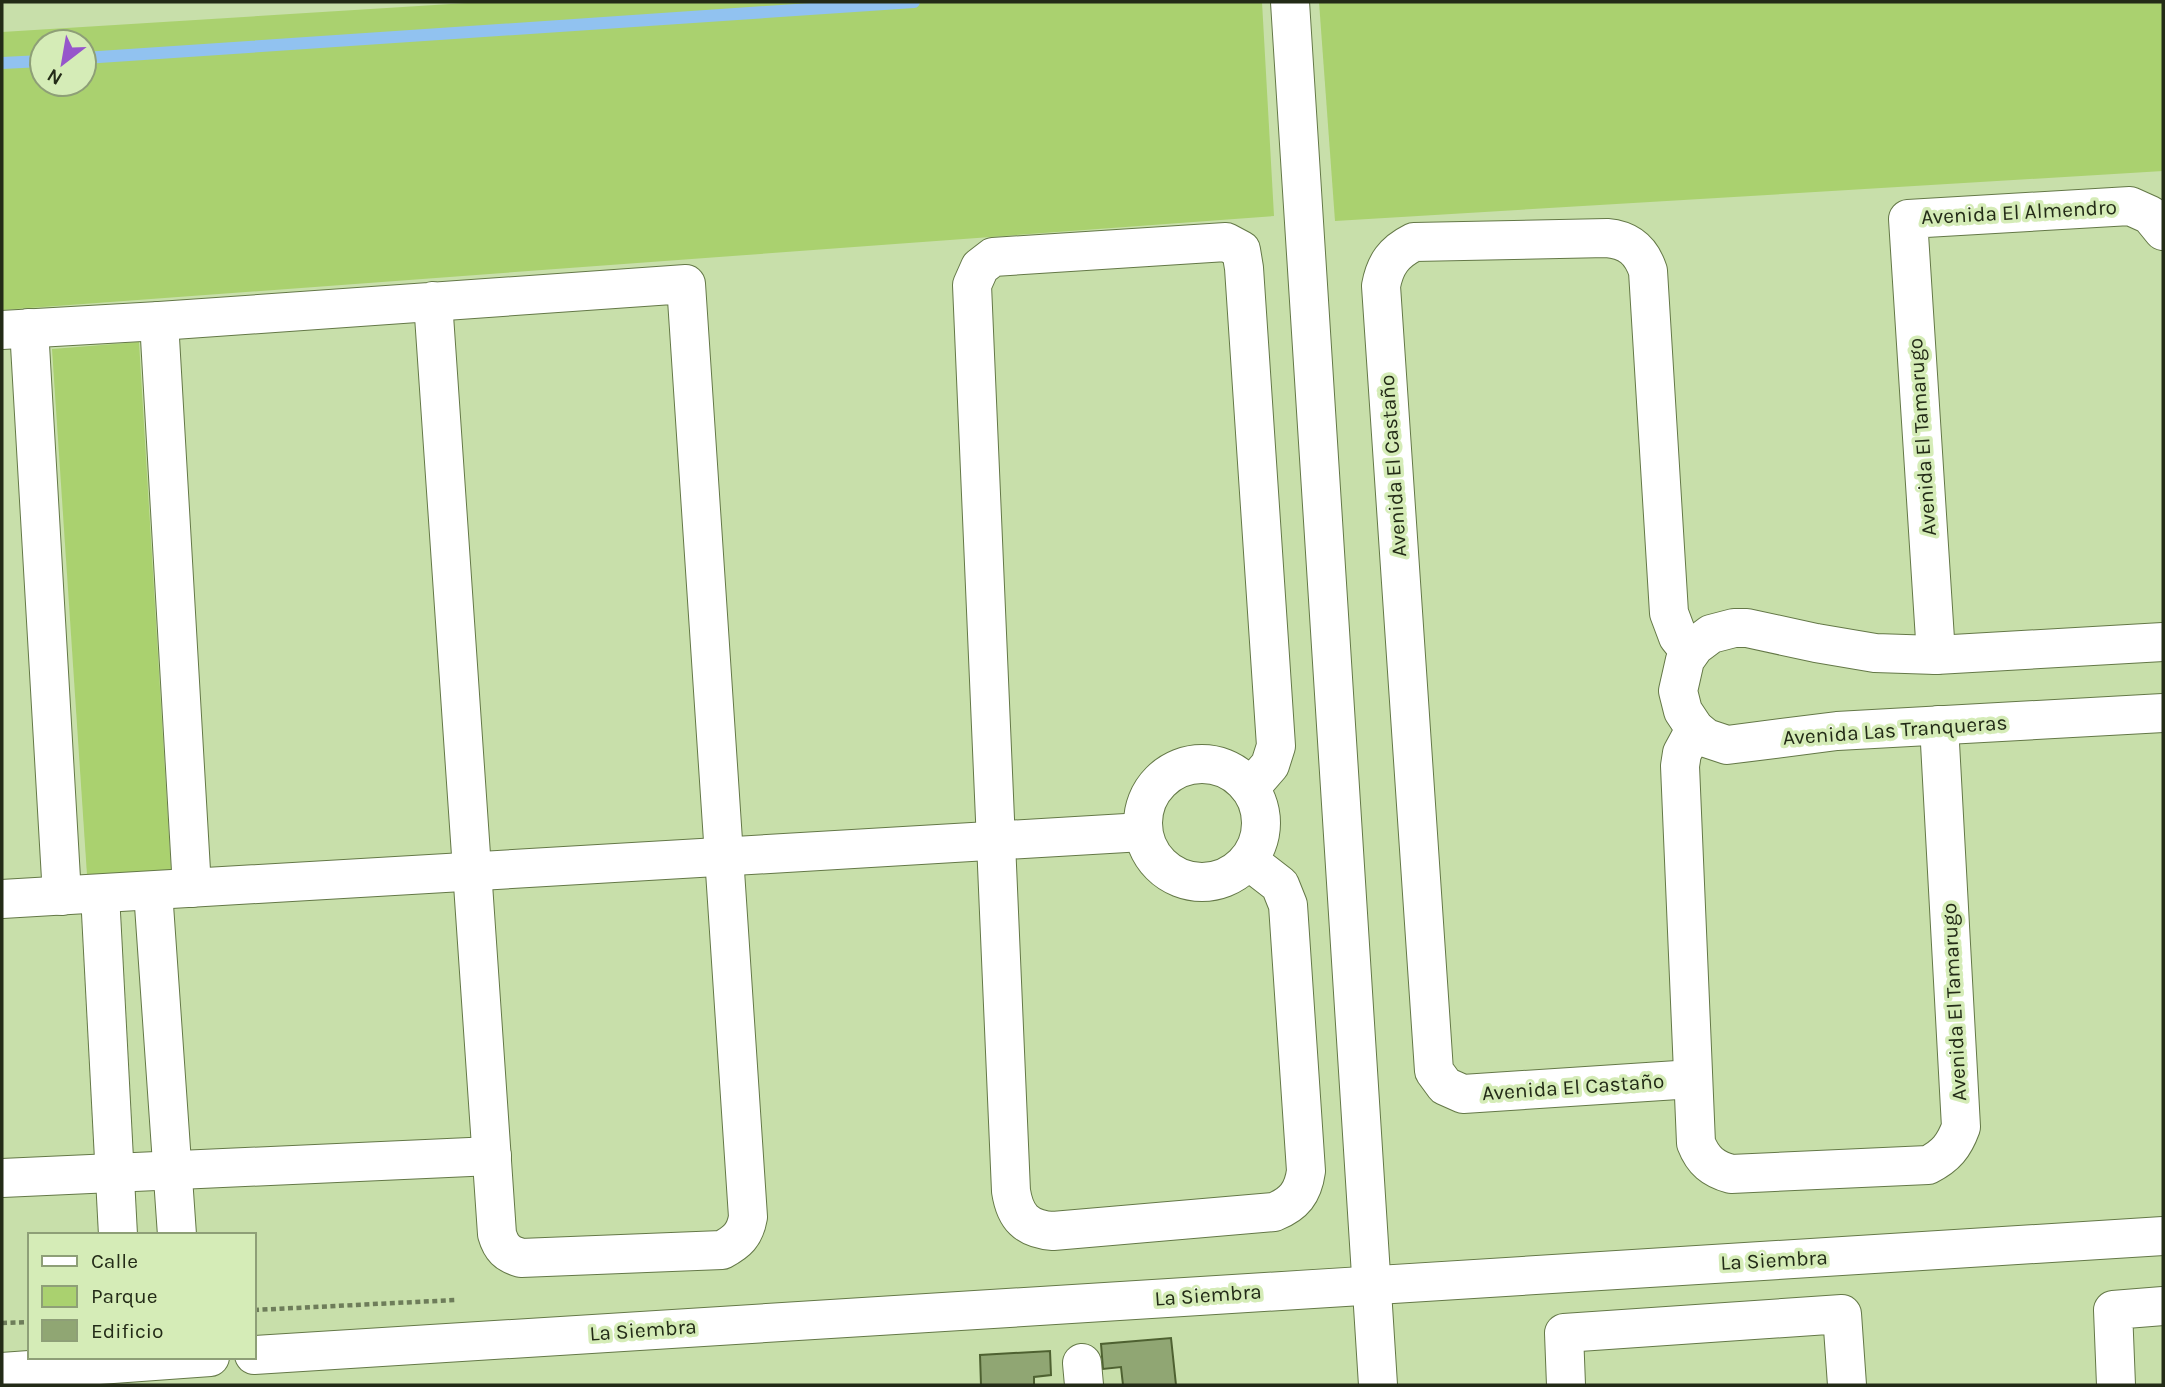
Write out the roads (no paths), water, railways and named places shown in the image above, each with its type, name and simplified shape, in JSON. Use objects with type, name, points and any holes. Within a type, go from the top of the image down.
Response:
[{"type":"street","points":[[1290,2],[1378,1385]]},
{"type":"street","name":"Avenida El Almendro","points":[[1908,219],[2130,206],[2150,215],[2163,231]]},
{"type":"street","name":"Avenida El Tamarugo","points":[[1908,219],[1936,655]]},
{"type":"street","name":"Avenida El Castaño","points":[[1689,652],[1678,637],[1669,613],[1648,271],[1644,258],[1626,242],[1607,238],[1414,242],[1401,249],[1390,259],[1381,286],[1434,1071],[1445,1086],[1463,1094],[1693,1079]]},
{"type":"street","points":[[1249,861],[1280,885],[1288,905],[1306,1171],[1304,1185],[1298,1196],[1288,1206],[1274,1212],[1053,1231],[1031,1226],[1013,1206],[1010,1191],[972,285],[980,267],[993,257],[1226,242],[1241,250],[1276,746],[1270,765],[1250,788]]},
{"type":"street","points":[[62,896],[16,329],[686,284],[748,1217],[742,1236],[722,1250],[521,1258],[504,1250],[497,1234],[433,301]]},
{"type":"street","points":[[159,321],[192,888]]},
{"type":"street","points":[[1695,729],[1679,704],[1681,670],[1689,652],[1695,646],[1711,634],[1734,628],[1747,628],[1844,649],[1936,655],[2163,642]]},
{"type":"street","name":"Avenida Las Tranqueras","points":[[1695,729],[1712,740],[1735,746],[1804,734],[2163,713]]},
{"type":"street","name":"Avenida El Tamarugo","points":[[1707,1163],[1718,1171],[1731,1174],[1928,1165],[1950,1150],[1961,1127],[1939,726]]},
{"type":"street","name":"Avenida El Castaño","points":[[1695,729],[1686,743],[1680,766],[1696,1143],[1707,1163]]},
{"type":"street","points":[[1200,764],[1219,766],[1237,775],[1250,788],[1259,805],[1262,825],[1259,844],[1249,861],[1235,874],[1217,882],[1198,883],[1179,878],[1161,867],[1149,852],[1143,832],[1143,813],[1150,794],[1163,778],[1180,768],[1200,764]]},
{"type":"street","points":[[2,899],[1143,832]]},
{"type":"street","points":[[153,891],[177,1233]]},
{"type":"street","points":[[100,894],[118,1233]]},
{"type":"street","points":[[2,1178],[492,1156]]},
{"type":"street","name":"La Siembra","points":[[256,1354],[2163,1236]]},
{"type":"street","points":[[2116,1385],[2113,1310],[2163,1306]]},
{"type":"street","points":[[1566,1385],[1564,1333],[1842,1314],[1847,1385]]},
{"type":"street","points":[[2,1372],[160,1359]]},
{"type":"waterway","points":[[98,57],[914,2]]},
{"type":"waterway","points":[[2,63],[28,62]]}]
